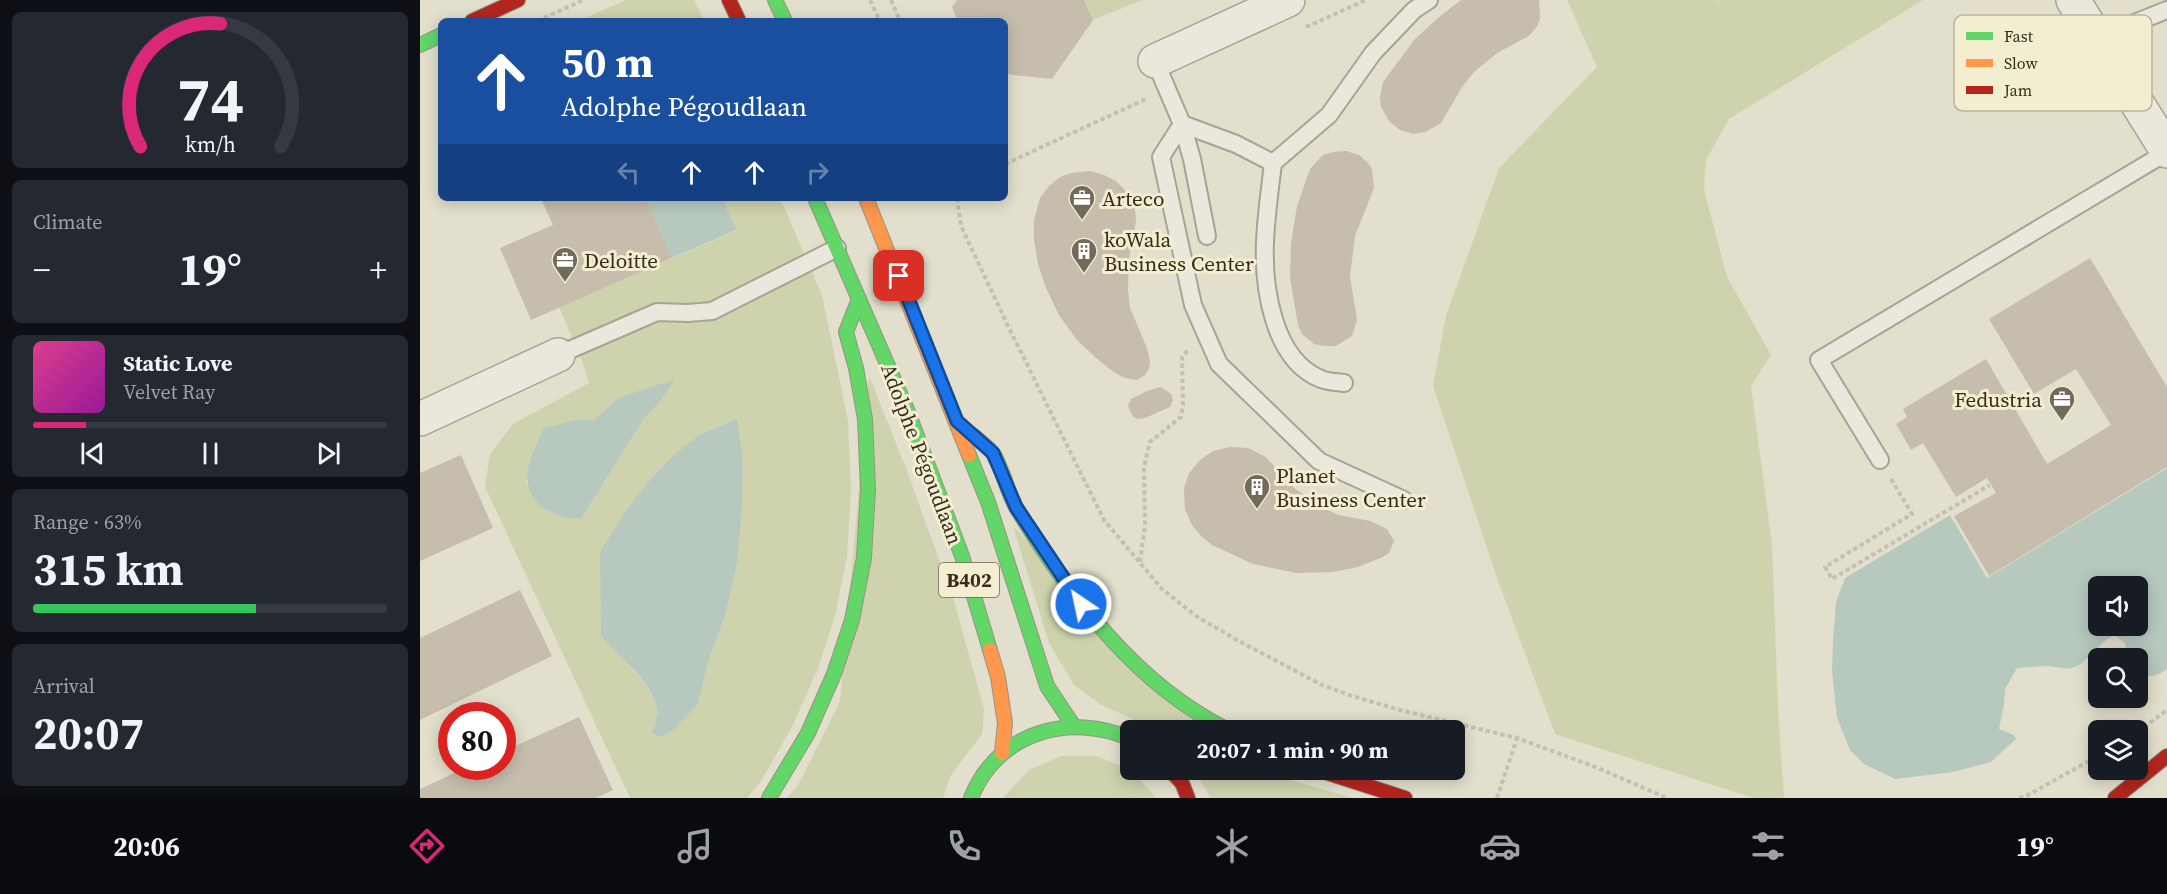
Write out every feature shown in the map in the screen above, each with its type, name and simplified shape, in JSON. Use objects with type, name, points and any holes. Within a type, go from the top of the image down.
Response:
[{"type":"main road","points":[[479,18],[518,0]]},
{"type":"main road","points":[[729,0],[738,18]]},
{"type":"main road","points":[[775,0],[783,18]]},
{"type":"main road","points":[[420,45],[438,36]]},
{"type":"main road","name":"Adolphe Pégoudlaan","points":[[816,201],[908,412],[962,556],[998,677],[1005,723],[1002,753]]},
{"type":"main road","name":"Adolphe Pégoudlaan","points":[[867,201],[957,421],[991,513],[1047,686],[1073,725]]},
{"type":"main road","points":[[769,798],[808,733],[834,674],[852,620],[864,558],[868,489],[865,419],[856,368],[846,332],[859,299]]},
{"type":"main road","points":[[957,421],[993,453],[1016,507],[1081,604],[1140,670],[1208,720]]},
{"type":"main road","points":[[971,798],[975,786],[1002,753],[1036,733],[1073,725],[1120,732]]},
{"type":"main road","points":[[2115,798],[2167,756]]},
{"type":"main road","points":[[1179,780],[1188,798]]},
{"type":"main road","points":[[1349,780],[1405,798]]},
{"type":"street","points":[[1161,76],[1288,0]]},
{"type":"street","points":[[2073,0],[2082,15]]},
{"type":"street","points":[[2144,111],[2165,144]]},
{"type":"street","points":[[420,419],[558,355]]},
{"type":"lane","points":[[1344,383],[1322,380],[1301,366],[1284,346],[1269,303],[1264,243],[1273,163],[1329,115],[1373,53],[1414,10],[1429,0]]},
{"type":"lane","points":[[2152,16],[2167,10]]},
{"type":"lane","points":[[1161,76],[1182,124],[1192,159],[1207,236]]},
{"type":"lane","points":[[1182,124],[1236,144],[1273,163]]},
{"type":"lane","points":[[1182,124],[1161,157],[1193,306],[1219,364],[1319,460],[1404,500]]},
{"type":"lane","points":[[1880,460],[1819,360],[2165,144]]},
{"type":"lane","points":[[558,355],[657,312],[712,311],[837,248]]},
{"type":"path","points":[[544,18],[583,0]]},
{"type":"path","points":[[870,0],[879,18]]},
{"type":"path","points":[[891,0],[899,18]]},
{"type":"path","points":[[1008,162],[1161,76]]},
{"type":"path","points":[[957,201],[961,225],[1104,520],[1162,589],[1196,616],[1320,684],[1400,710],[1517,738],[1593,766],[1667,798]]},
{"type":"path","points":[[1140,562],[1145,525],[1144,467],[1150,442],[1181,417],[1182,357],[1205,329]]},
{"type":"path","points":[[1880,460],[1912,514],[1825,567],[1832,579],[1990,485]]},
{"type":"path","points":[[2148,724],[2167,710]]},
{"type":"path","points":[[1497,798],[1517,738]]},
{"type":"path","points":[[2019,798],[2088,762]]},
{"type":"green space","points":[[626,0],[694,0],[703,18],[586,18]]},
{"type":"green space","points":[[1084,0],[1142,0],[1093,20]]},
{"type":"green space","points":[[1567,0],[1720,0],[1712,5],[1722,0],[1923,0],[1729,119],[1706,160],[1704,190],[1727,277],[1771,355],[1751,386],[1772,545],[1784,798],[1753,798],[1555,734],[1498,581],[1433,386],[1446,316],[1499,168],[1597,67]]},
{"type":"green space","points":[[723,201],[781,201],[822,295],[848,421],[851,489],[847,556],[835,616],[818,668],[793,725],[761,781],[747,798],[630,798],[485,487],[490,454],[513,424],[589,383],[559,307],[736,231]],"holes":[[[676,380],[643,420],[581,519],[546,509],[535,499],[526,481],[574,420],[594,421],[620,397]],[[708,432],[737,565],[725,616],[709,659],[698,704],[652,733],[656,712],[653,697],[641,679],[601,636],[602,578],[653,475],[699,435]]]},
{"type":"green space","points":[[869,376],[907,471],[954,601],[984,709],[982,734],[951,775],[943,798],[787,798],[798,785],[840,701]]},
{"type":"green space","points":[[1013,526],[1192,720],[1135,720],[1101,705],[1074,685],[1049,643]]},
{"type":"green space","points":[[1061,756],[1096,756],[1120,765],[1120,780],[1140,780],[1155,798],[1003,798],[1029,770]]},
{"type":"green space","points":[[1200,780],[1290,780],[1353,798],[1210,798]]},
{"type":"shaded area","points":[[647,201],[723,201],[736,230],[672,258]]},
{"type":"shaded area","points":[[676,379],[659,403],[643,420],[581,519],[555,514],[533,498],[527,479],[528,468],[544,428],[574,420],[594,420],[620,397]]},
{"type":"shaded area","points":[[737,419],[743,458],[742,504],[737,565],[725,616],[709,659],[698,704],[673,730],[661,737],[652,733],[657,709],[651,692],[601,636],[600,552],[626,511],[653,476],[675,454],[699,435]]},
{"type":"shaded area","points":[[2167,468],[2167,669],[2148,676],[2148,648],[2127,648],[2125,643],[2116,636],[2148,636],[2148,576],[2088,576],[2088,636],[2113,636],[2098,648],[2088,648],[2088,657],[2081,664],[2070,669],[2048,666],[2017,668],[2005,689],[1999,729],[2014,735],[2016,739],[1991,762],[1953,772],[1895,779],[1864,764],[1850,750],[1837,718],[1832,670],[1836,602],[1845,578],[1950,515],[1987,578]]},
{"type":"building","points":[[957,0],[1084,0],[1093,20],[1052,79],[1008,74],[1008,18],[957,18],[952,7]]},
{"type":"building","points":[[1461,0],[1539,0],[1540,19],[1529,36],[1497,53],[1474,72],[1462,87],[1441,123],[1425,132],[1413,134],[1400,130],[1389,121],[1381,107],[1383,82],[1415,39]]},
{"type":"building","points":[[1346,151],[1359,155],[1368,163],[1372,169],[1374,188],[1355,236],[1350,276],[1357,320],[1352,336],[1336,346],[1323,346],[1314,344],[1302,334],[1298,325],[1290,278],[1291,243],[1297,206],[1310,169],[1323,155]]},
{"type":"building","name":"koWala Business Center","points":[[1090,171],[1116,181],[1127,192],[1135,209],[1136,221],[1129,258],[1128,290],[1130,308],[1147,348],[1150,362],[1145,375],[1137,380],[1115,373],[1077,340],[1059,315],[1038,264],[1034,240],[1034,220],[1040,198],[1060,177]]},
{"type":"building","name":"Deloitte","points":[[542,201],[647,201],[672,258],[531,320],[500,248],[553,225]]},
{"type":"building","points":[[2090,258],[2167,387],[2167,467],[1989,576],[1954,516],[1996,493],[1987,478],[1956,497],[1923,443],[1911,450],[1896,424],[1907,417],[1903,409],[1986,359],[2047,464],[2111,425],[2076,369],[2034,394],[1989,319]]},
{"type":"building","points":[[1161,387],[1171,394],[1173,400],[1170,407],[1145,418],[1133,417],[1128,406],[1131,399]]},
{"type":"building","name":"Planet Business Center","points":[[1230,447],[1248,448],[1266,457],[1294,488],[1321,507],[1339,515],[1370,521],[1387,529],[1394,541],[1389,553],[1358,567],[1333,572],[1296,573],[1253,564],[1212,545],[1192,525],[1185,509],[1184,488],[1189,473],[1201,459],[1213,451]]},
{"type":"building","points":[[461,455],[493,528],[420,561],[420,473]]},
{"type":"building","points":[[520,590],[552,656],[457,702],[438,702],[438,711],[420,720],[420,638]]},
{"type":"building","points":[[579,717],[613,790],[596,798],[420,798],[420,789],[440,780],[516,780],[516,746]]},
{"type":"traffic: fast","points":[[775,0],[784,18]]},
{"type":"traffic: fast","points":[[420,45],[438,36]]},
{"type":"traffic: fast","points":[[816,201],[908,412],[962,556],[990,650]]},
{"type":"traffic: fast","points":[[769,798],[808,733],[834,674],[852,620],[864,558],[868,489],[865,419],[856,368],[846,332],[859,299]]},
{"type":"traffic: fast","points":[[974,436],[994,455],[1017,509],[1037,542],[1083,605],[1134,663],[1163,688],[1210,720]]},
{"type":"traffic: fast","points":[[969,455],[988,502],[1047,686],[1073,725]]},
{"type":"traffic: fast","points":[[971,798],[983,775],[998,757],[1017,743],[1038,734],[1060,728],[1084,728],[1120,735]]},
{"type":"traffic: slow","points":[[867,201],[969,455]]},
{"type":"traffic: slow","points":[[990,650],[998,677],[1005,723],[1002,753]]},
{"type":"traffic: jam","points":[[479,18],[518,0]]},
{"type":"traffic: jam","points":[[729,0],[738,18]]},
{"type":"traffic: jam","points":[[2115,798],[2167,756]]},
{"type":"traffic: jam","points":[[1179,780],[1188,798]]},
{"type":"traffic: jam","points":[[1349,780],[1405,798]]},
{"type":"place","name":"Arteco","points":[[1082,221]]},
{"type":"place","name":"koWala Business Center","points":[[1084,274]]},
{"type":"place","name":"Deloitte","points":[[565,283]]},
{"type":"place","name":"Fedustria","points":[[2062,422]]},
{"type":"place","name":"Planet Business Center","points":[[1257,510]]},
{"type":"route","points":[[899,276],[957,421],[993,453],[1016,507],[1081,604]]}]
